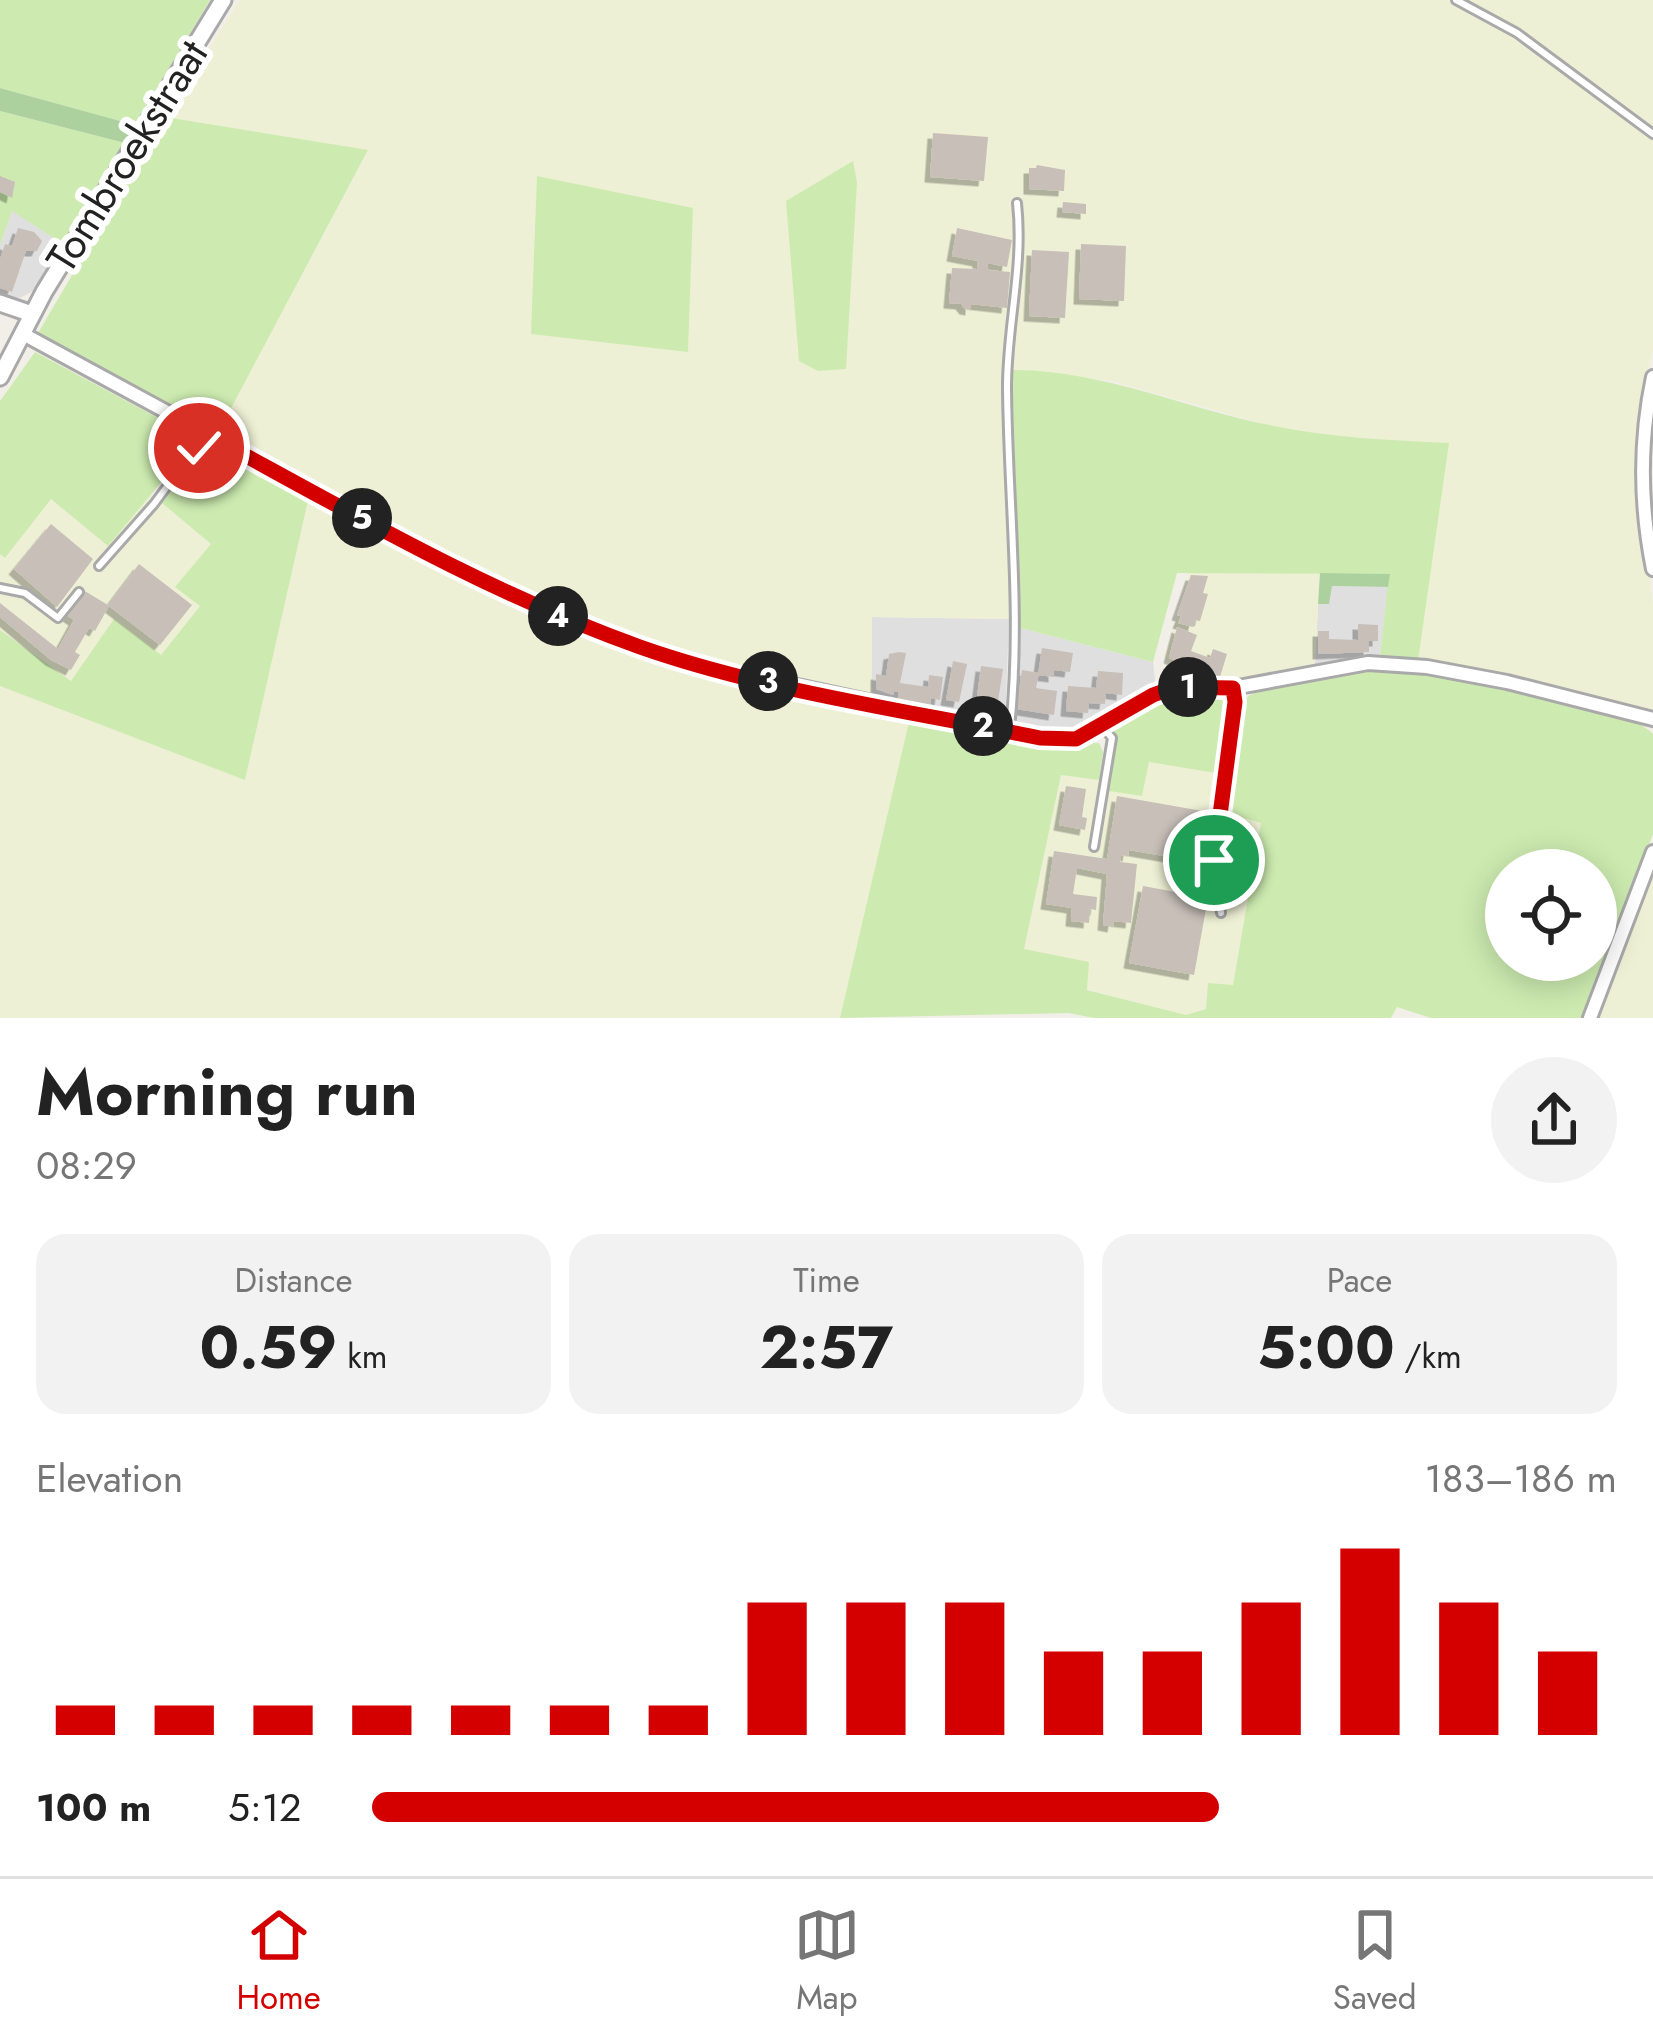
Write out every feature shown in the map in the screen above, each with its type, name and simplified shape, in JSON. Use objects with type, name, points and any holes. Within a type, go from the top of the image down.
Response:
[{"type":"street","name":"Tombroekstraat","points":[[0,377],[32,314],[223,0]]},
{"type":"street","points":[[0,303],[32,314]]},
{"type":"street","points":[[25,335],[445,563],[561,617],[722,670],[1010,731],[1076,739],[1175,687],[1233,688],[1323,668],[1388,664],[1507,682],[1653,719]]},
{"type":"street","points":[[1653,377],[1640,481],[1653,569]]},
{"type":"street","points":[[1590,1018],[1653,852]]},
{"type":"lane","points":[[1456,0],[1517,33],[1653,134]]},
{"type":"lane","points":[[1010,731],[1016,616],[1007,382],[1022,245],[1017,203]]},
{"type":"lane","points":[[99,566],[154,504],[206,434]]},
{"type":"lane","points":[[0,588],[25,593],[58,618],[79,592]]},
{"type":"lane","points":[[1221,913],[1214,860],[1233,688]]},
{"type":"lane","points":[[1094,847],[1112,738],[1102,726]]},
{"type":"shaded area","points":[[12,210],[63,244],[35,290],[18,299],[0,294],[0,245]]},
{"type":"shaded area","points":[[1331,586],[1388,587],[1380,657],[1315,664],[1318,604],[1329,603]]},
{"type":"shaded area","points":[[871,617],[1009,619],[1005,724],[872,696]]},
{"type":"shaded area","points":[[1020,628],[1153,662],[1156,689],[1079,732],[1015,725]]},
{"type":"green space","points":[[0,0],[210,0],[135,125],[0,88]]},
{"type":"green space","points":[[240,0],[1447,0],[1513,37],[1653,138],[1653,350],[1639,407],[1634,470],[1653,604],[1653,710],[1418,661],[1344,438],[1271,426],[1112,381],[1003,370],[1009,619],[872,617],[872,696],[694,658],[618,633],[531,598],[413,539],[219,431],[368,151],[165,117]]},
{"type":"green space","points":[[1466,0],[1653,0],[1653,128],[1521,30]]},
{"type":"green space","points":[[0,88],[135,125],[125,143],[0,111]]},
{"type":"green space","points":[[0,111],[125,143],[63,244],[12,211],[0,245]]},
{"type":"green space","points":[[165,117],[368,150],[219,431],[38,333]]},
{"type":"green space","points":[[853,161],[857,182],[846,369],[818,371],[799,361],[786,201]]},
{"type":"green space","points":[[537,176],[693,208],[688,352],[531,334]]},
{"type":"green space","points":[[35,352],[188,434],[194,443],[108,546],[51,499],[5,558],[0,554],[0,401]]},
{"type":"green space","points":[[1012,370],[1079,376],[1296,430],[1449,443],[1418,661],[1380,657],[1389,574],[1177,573],[1153,662],[1020,628]]},
{"type":"green space","points":[[208,444],[309,496],[245,780],[0,686],[0,630],[71,681],[114,619],[161,655],[200,606],[175,587],[211,544],[162,503]]},
{"type":"green space","points":[[151,494],[211,543],[200,605],[160,656],[71,681],[0,630],[0,554],[6,558],[51,498],[108,545]]},
{"type":"green space","points":[[309,496],[494,595],[637,656],[909,722],[840,1018],[0,1018],[0,686],[245,779]]},
{"type":"green space","points":[[1189,573],[1320,573],[1315,664],[1221,682],[1169,683],[1165,655]]},
{"type":"green space","points":[[1320,573],[1390,574],[1388,587],[1332,586],[1329,604],[1318,604]]},
{"type":"green space","points":[[1380,669],[1524,690],[1605,710],[1653,734],[1653,834],[1617,929],[1617,849],[1485,849],[1485,981],[1597,981],[1583,1018],[1431,1018],[1397,1007],[1391,1018],[1094,1018],[1069,1013],[840,1018],[909,722],[1036,745],[1099,743],[1103,752],[1099,780],[1061,775],[1024,949],[1089,962],[1087,990],[1186,1015],[1206,1009],[1208,983],[1233,985],[1261,823],[1227,813],[1240,704],[1266,688]]},
{"type":"green space","points":[[1193,693],[1224,695],[1221,774],[1149,762],[1142,796],[1109,791],[1112,732],[1150,706]]},
{"type":"green space","points":[[1149,762],[1231,776],[1227,813],[1261,822],[1233,986],[1206,1009],[1186,1016],[1087,989],[1024,950],[1061,775],[1110,781],[1110,791],[1142,796]]},
{"type":"green space","points":[[1653,870],[1653,1018],[1595,1018],[1609,981],[1617,981],[1617,962]]},
{"type":"building","points":[[933,133],[988,137],[984,181],[930,177]]},
{"type":"building","points":[[1029,168],[1065,170],[1064,191],[1029,189]]},
{"type":"building","points":[[0,176],[15,182],[12,198],[0,192]]},
{"type":"building","points":[[1063,202],[1086,204],[1086,214],[1062,212]]},
{"type":"building","points":[[18,228],[34,232],[42,241],[37,251],[26,251],[12,292],[0,288],[0,259],[5,244],[12,246]]},
{"type":"building","points":[[957,228],[1012,240],[1007,267],[988,263],[988,270],[1010,272],[1007,308],[971,304],[971,310],[949,303],[952,268],[977,269],[978,261],[952,256]]},
{"type":"building","points":[[1081,244],[1126,246],[1124,301],[1079,299]]},
{"type":"building","points":[[1032,250],[1069,252],[1065,318],[1029,316]]},
{"type":"building","points":[[51,524],[93,559],[57,607],[14,569]]},
{"type":"building","points":[[139,564],[192,605],[160,645],[109,606],[95,631],[89,628],[71,670],[51,660],[0,617],[0,603],[58,649],[74,620],[68,616],[83,590],[108,605]]},
{"type":"building","points":[[1191,575],[1208,576],[1203,593],[1208,594],[1200,621],[1195,620],[1193,627],[1178,623],[1181,616],[1177,615]]},
{"type":"building","points":[[1358,624],[1378,625],[1378,641],[1369,641],[1369,652],[1318,654],[1318,631],[1329,631],[1329,639],[1358,640]]},
{"type":"building","points":[[1177,627],[1197,635],[1191,651],[1210,658],[1213,649],[1227,654],[1220,677],[1169,658]]},
{"type":"building","points":[[1042,648],[1073,653],[1070,672],[1038,675]]},
{"type":"building","points":[[906,653],[900,683],[928,687],[929,675],[943,677],[940,700],[931,698],[930,707],[897,702],[899,692],[893,695],[876,689],[876,674],[886,676],[889,654]]},
{"type":"building","points":[[953,661],[967,664],[959,702],[946,700]]},
{"type":"building","points":[[981,666],[1003,669],[998,701],[977,697]]},
{"type":"building","points":[[1022,670],[1039,673],[1036,688],[1057,691],[1054,715],[1016,709]]},
{"type":"building","points":[[1098,671],[1123,673],[1122,695],[1106,693],[1105,704],[1089,703],[1088,713],[1066,711],[1068,686],[1096,688]]},
{"type":"building","points":[[1066,786],[1086,789],[1085,830],[1059,825]]},
{"type":"building","points":[[1117,796],[1208,812],[1199,862],[1129,850],[1128,856],[1121,855],[1120,862],[1137,864],[1131,923],[1114,921],[1113,927],[1103,925],[1107,874],[1077,868],[1073,894],[1097,897],[1096,910],[1090,909],[1089,923],[1071,921],[1072,908],[1046,904],[1054,851],[1107,859]]},
{"type":"building","points":[[1143,886],[1208,898],[1194,975],[1129,963]]},
{"type":"route","points":[[199,448],[206,434],[445,563],[561,617],[722,670],[1040,738],[1076,739],[1175,687],[1233,688],[1214,860]]}]
